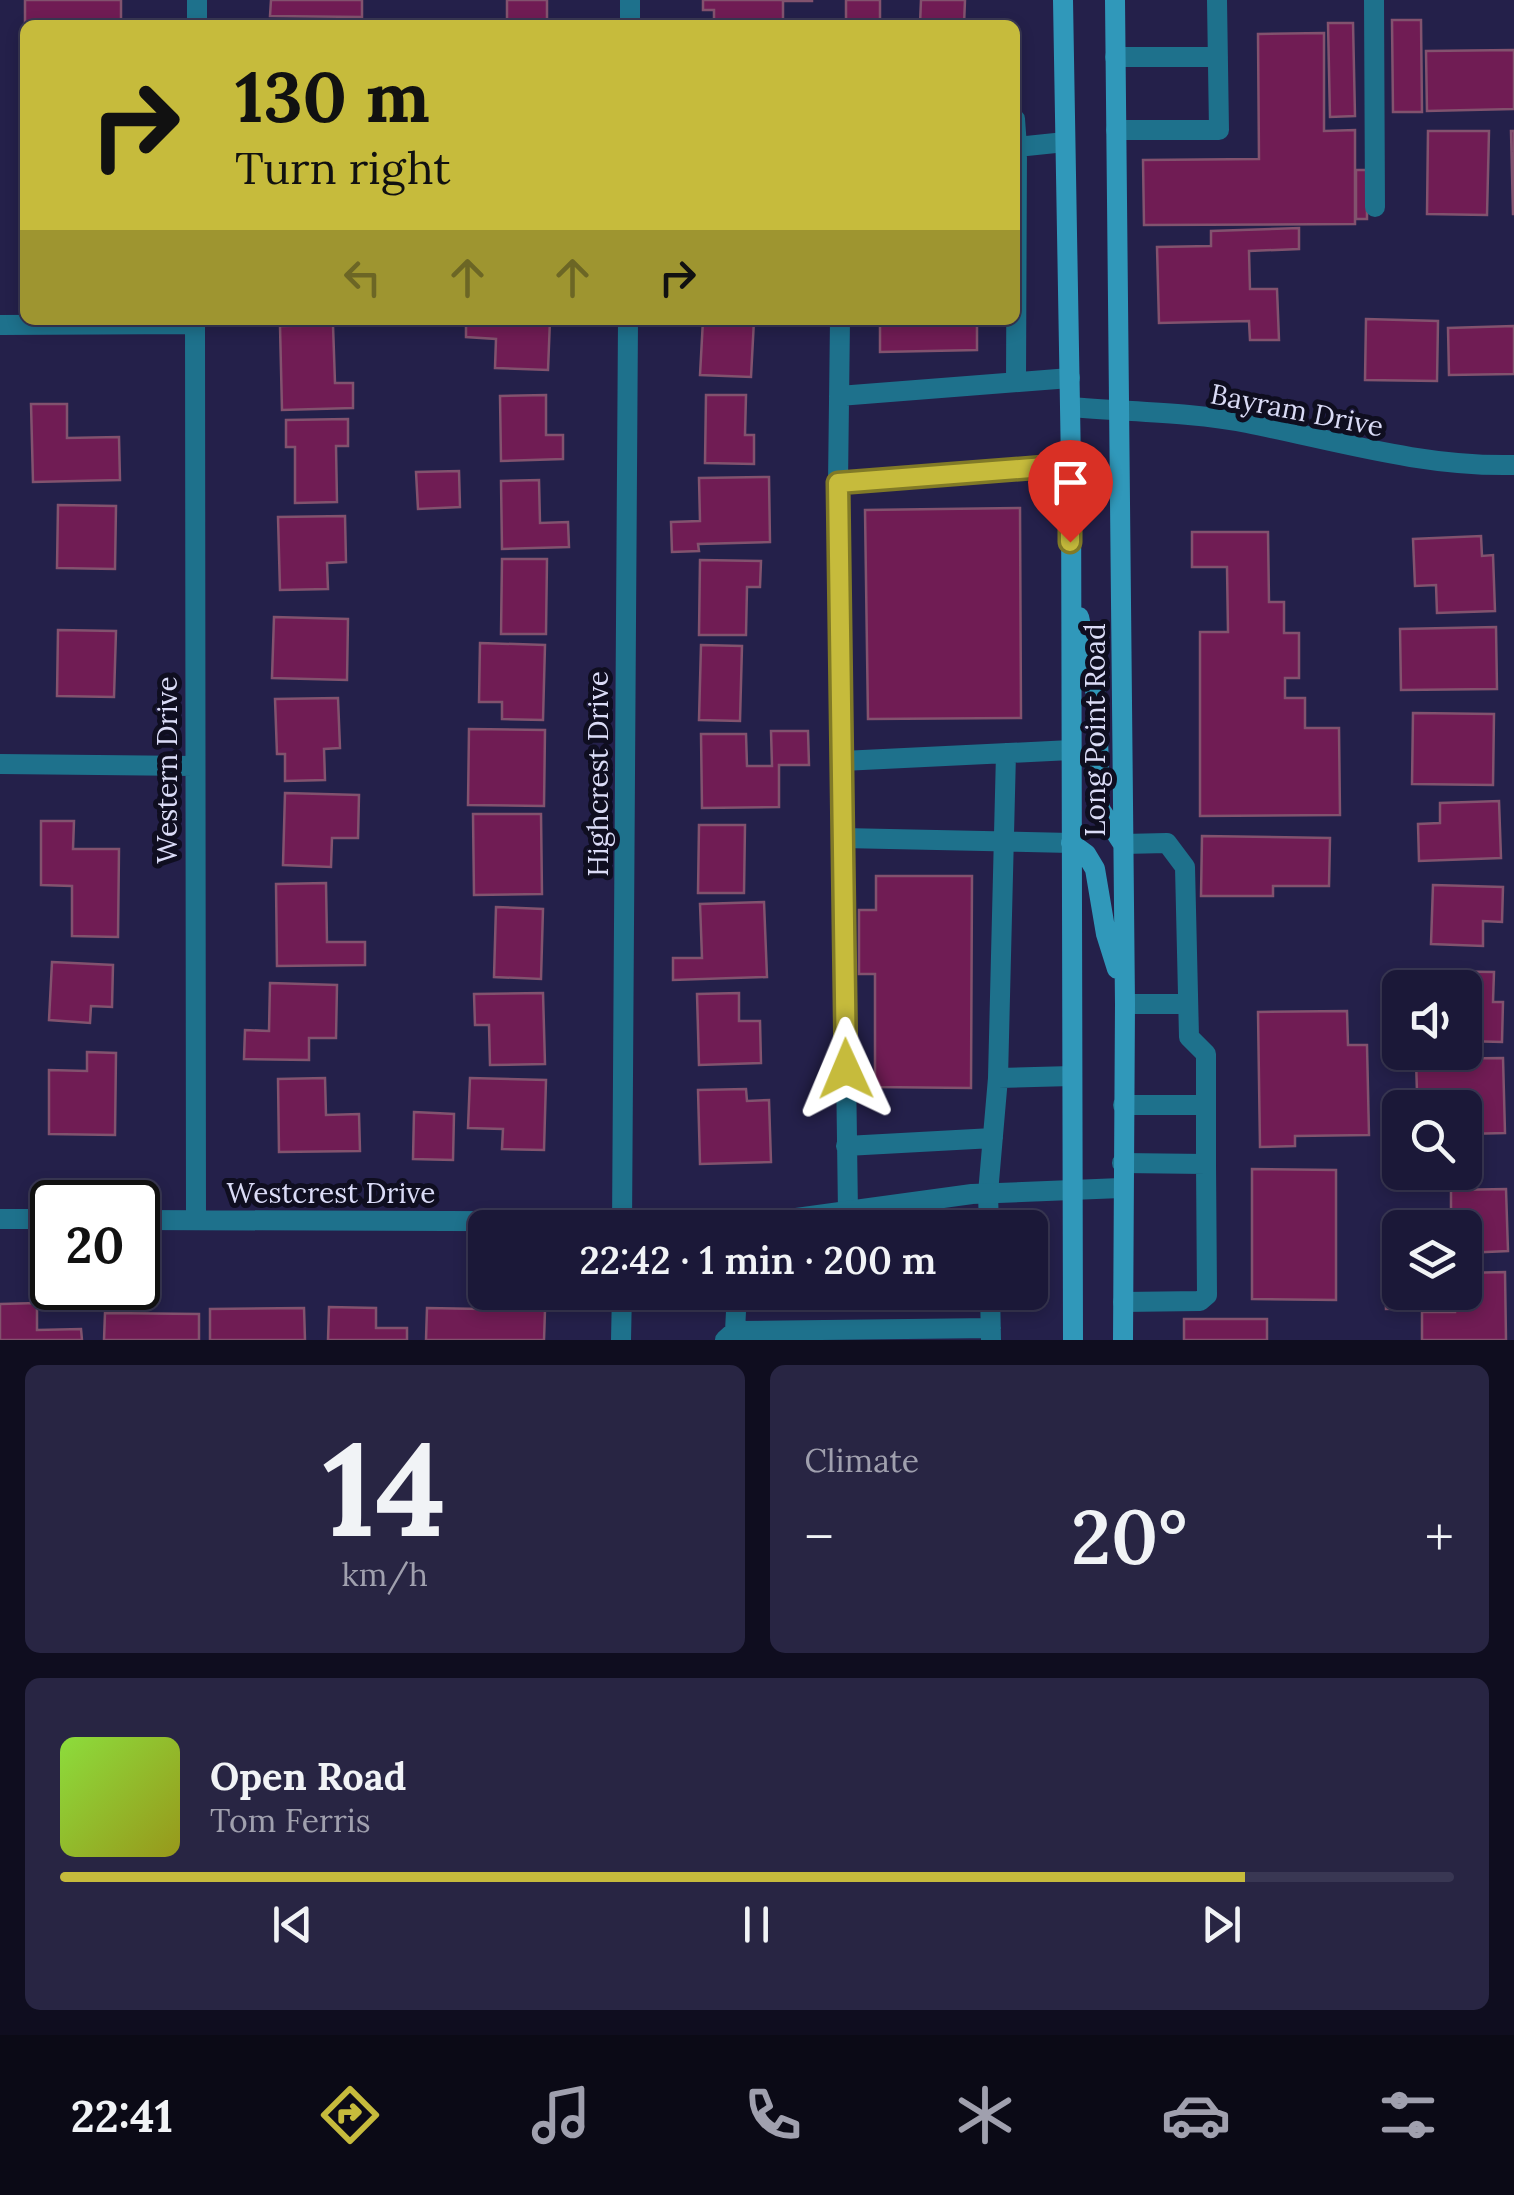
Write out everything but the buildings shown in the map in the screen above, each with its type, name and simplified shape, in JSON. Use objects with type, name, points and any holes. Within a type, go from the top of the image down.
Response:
[{"type":"main road","name":"Long Point Road","points":[[1063,0],[1070,378],[1071,1340]]},
{"type":"main road","name":"Long Point Road","points":[[1114,0],[1123,844],[1123,1340]]},
{"type":"main road","points":[[1070,581],[1097,699],[1100,809],[1123,844]]},
{"type":"main road","points":[[1071,842],[1086,854],[1095,869],[1106,934],[1124,997]]},
{"type":"street","points":[[1116,130],[1218,130],[1217,0]]},
{"type":"street","points":[[1374,0],[1375,207]]},
{"type":"street","points":[[1115,57],[1218,57]]},
{"type":"street","points":[[1020,147],[1066,142]]},
{"type":"street","name":"Western Drive","points":[[194,325],[196,1220]]},
{"type":"street","name":"Highcrest Drive","points":[[622,1210],[628,325]]},
{"type":"street","points":[[840,325],[838,483],[848,1210]]},
{"type":"street","points":[[1016,325],[1016,382]]},
{"type":"street","points":[[839,396],[1070,378]]},
{"type":"street","name":"Bayram Drive","points":[[1070,407],[1242,422],[1402,457],[1472,466],[1514,465]]},
{"type":"street","points":[[838,483],[1070,465]]},
{"type":"street","points":[[842,762],[1071,750]]},
{"type":"street","points":[[988,1210],[998,1078],[1006,753]]},
{"type":"street","points":[[0,764],[194,766]]},
{"type":"street","points":[[843,838],[1071,842]]},
{"type":"street","points":[[1122,1302],[1200,1301],[1207,1295],[1206,1054],[1189,1037],[1185,868],[1167,842],[1123,844]]},
{"type":"street","points":[[1124,997],[1188,1004]]},
{"type":"street","points":[[998,1078],[1072,1076]]},
{"type":"street","points":[[1123,1105],[1206,1105]]},
{"type":"street","points":[[846,1146],[993,1138]]},
{"type":"street","points":[[1122,1163],[1206,1164]]},
{"type":"street","name":"Westcrest Drive","points":[[863,1210],[988,1193],[1122,1188]]},
{"type":"street","points":[[0,1219],[30,1219]]},
{"type":"street","name":"Westcrest Drive","points":[[160,1220],[468,1223]]},
{"type":"street","points":[[621,1340],[622,1310]]},
{"type":"street","points":[[734,1310],[730,1335],[991,1334]]},
{"type":"route","points":[[846,1069],[838,483],[1070,465],[1070,542]]}]
